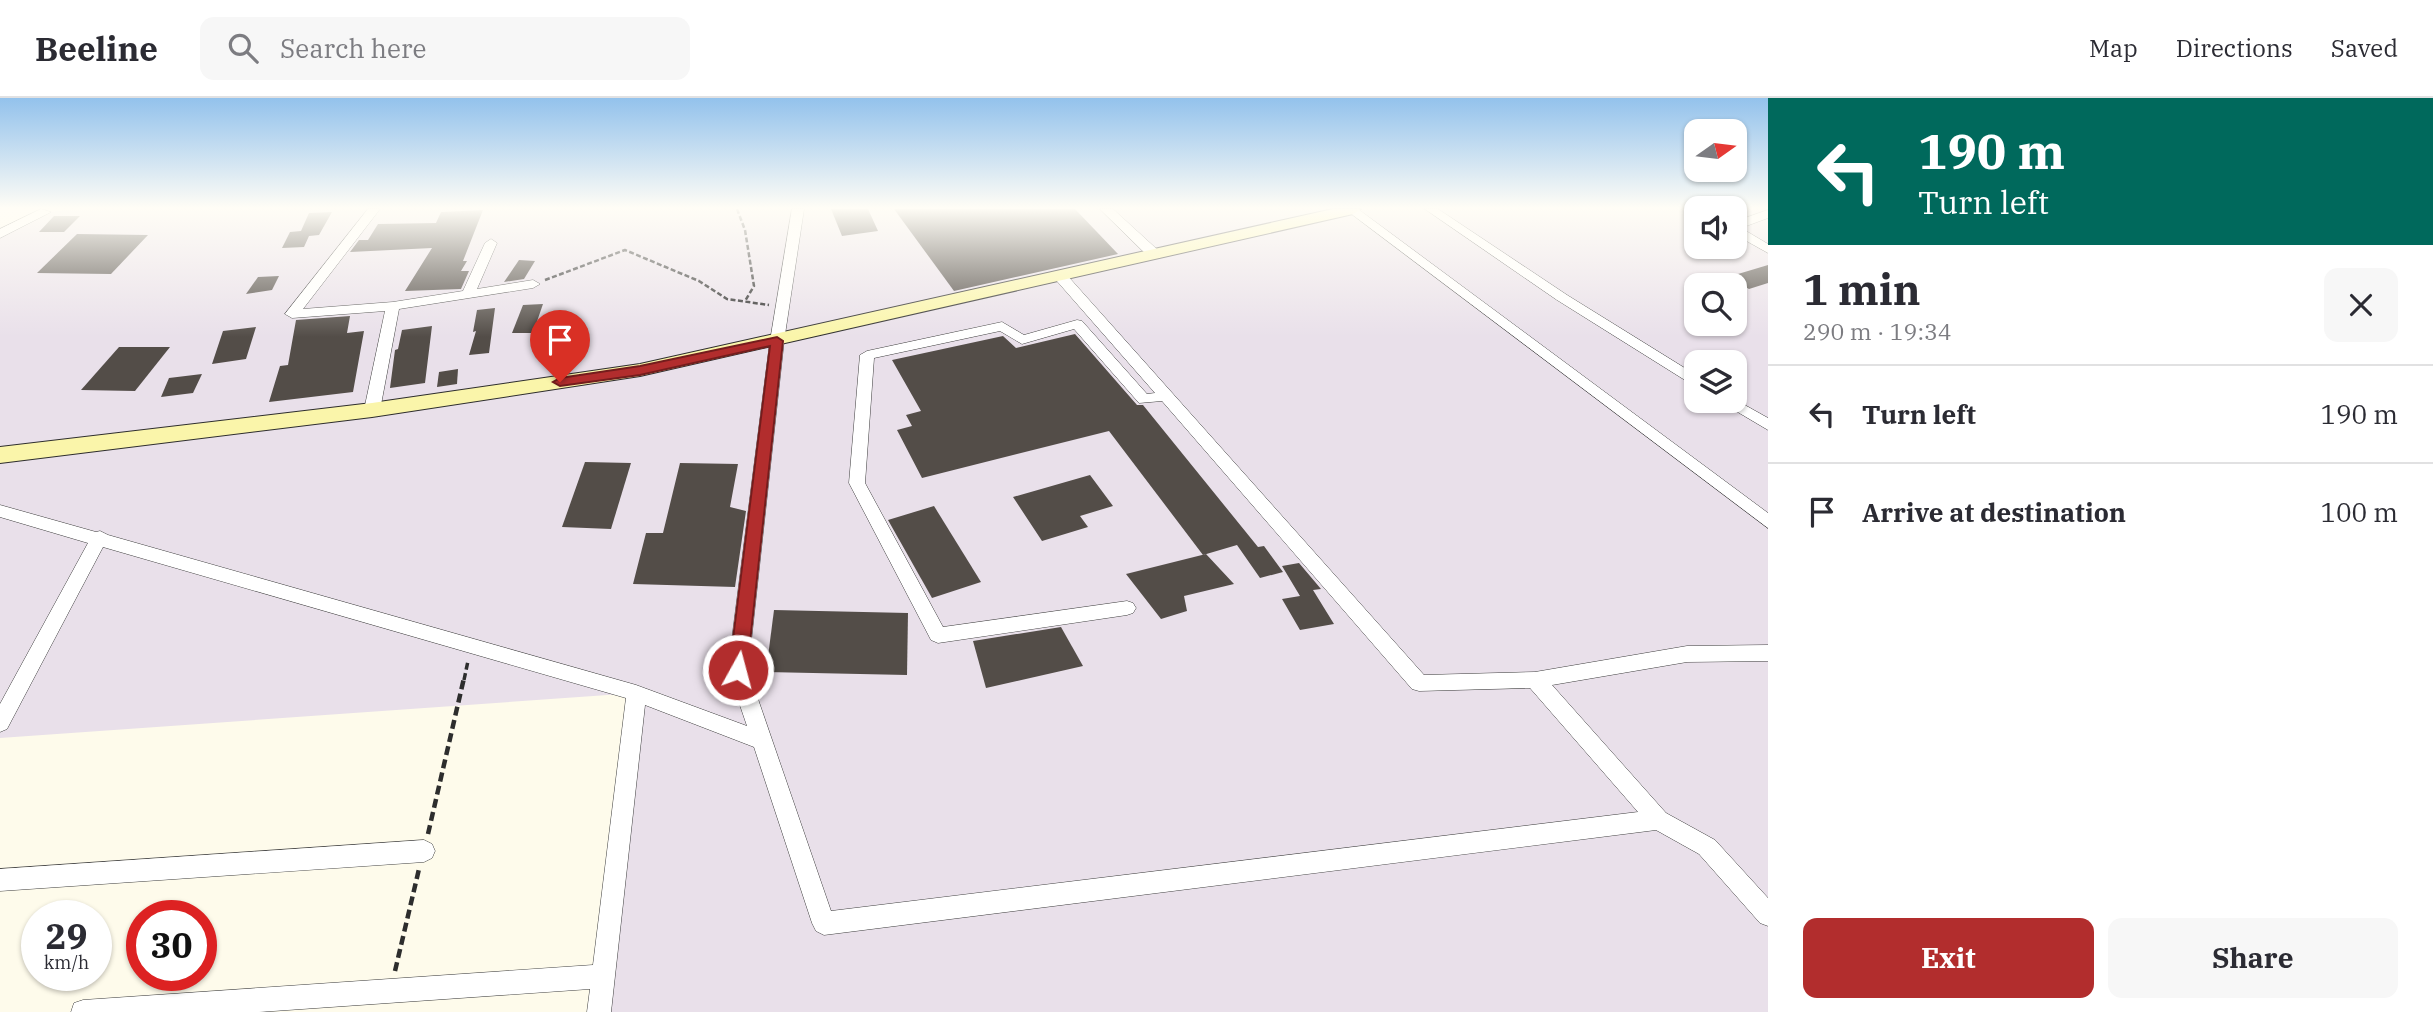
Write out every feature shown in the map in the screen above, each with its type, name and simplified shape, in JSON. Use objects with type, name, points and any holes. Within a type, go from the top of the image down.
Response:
[{"type":"main road","points":[[0,455],[372,410],[640,370],[1169,252]]},
{"type":"street","points":[[341,252],[292,314],[393,306],[533,284]]},
{"type":"street","points":[[468,294],[487,252]]},
{"type":"street","points":[[791,252],[777,341],[738,670],[824,923],[1658,820]]},
{"type":"street","points":[[1151,252],[1155,255]]},
{"type":"street","points":[[1409,252],[1768,522]]},
{"type":"street","points":[[1493,252],[1577,309],[1609,324],[1621,336],[1684,375]]},
{"type":"street","points":[[1061,278],[1419,683],[1535,680],[1687,654],[1768,653]]},
{"type":"street","points":[[372,410],[393,306]]},
{"type":"street","points":[[1128,608],[938,635],[857,483],[867,355],[1002,326],[1022,340],[1077,324],[1144,400],[1164,396]]},
{"type":"street","points":[[1747,413],[1768,425]]},
{"type":"street","points":[[0,511],[100,537],[636,693],[762,741]]},
{"type":"street","points":[[0,723],[100,537]]},
{"type":"street","points":[[1535,680],[1658,820],[1707,847],[1768,915]]},
{"type":"street","points":[[599,1012],[636,693]]},
{"type":"street","points":[[0,880],[424,851]]},
{"type":"street","points":[[83,1012],[603,975]]},
{"type":"path","points":[[533,284],[621,252]]},
{"type":"path","points":[[629,252],[699,281],[727,299],[782,307]]},
{"type":"path","points":[[745,301],[754,286],[748,252]]},
{"type":"path","points":[[390,990],[471,649]]},
{"type":"shaded area","points":[[0,252],[1684,252],[1684,259],[1747,259],[1747,252],[1768,252],[1768,1012],[599,1012],[636,693],[0,738]]},
{"type":"building","points":[[59,252],[132,252],[111,274],[37,273]]},
{"type":"building","points":[[430,252],[467,252],[463,261],[467,261],[461,271],[469,271],[461,289],[405,291]]},
{"type":"building","points":[[925,252],[1116,252],[1118,254],[954,291]]},
{"type":"building","points":[[519,260],[535,261],[524,279],[504,282]]},
{"type":"building","points":[[1768,265],[1768,283],[1749,289],[1747,273],[1741,273]]},
{"type":"building","points":[[279,276],[272,290],[246,294],[258,277]]},
{"type":"building","points":[[543,304],[533,333],[512,333],[523,305]]},
{"type":"building","points":[[495,308],[489,353],[469,355],[476,331],[473,332],[477,310]]},
{"type":"building","points":[[350,316],[347,333],[364,331],[353,392],[269,402],[280,366],[288,365],[296,320]]},
{"type":"building","points":[[432,326],[425,383],[390,388],[395,350],[398,349],[402,330]]},
{"type":"building","points":[[256,327],[246,359],[212,364],[223,331]]},
{"type":"building","points":[[1075,334],[1137,405],[1143,405],[1258,547],[1264,546],[1283,572],[1260,578],[1237,545],[1203,555],[1109,431],[922,478],[897,430],[912,426],[906,415],[921,411],[892,360],[1003,336],[1016,348]]},
{"type":"building","points":[[119,347],[170,347],[135,391],[81,390]]},
{"type":"building","points":[[458,369],[457,384],[437,387],[439,372]]},
{"type":"building","points":[[202,374],[193,393],[161,397],[169,378]]},
{"type":"building","points":[[585,462],[631,463],[611,529],[562,527]]},
{"type":"building","points":[[680,463],[738,464],[730,507],[746,511],[735,587],[633,584],[646,533],[663,533]]},
{"type":"building","points":[[1090,475],[1113,506],[1080,516],[1088,527],[1042,541],[1013,497]]},
{"type":"building","points":[[934,506],[981,582],[932,598],[888,520]]},
{"type":"building","points":[[1206,554],[1234,584],[1184,596],[1187,611],[1161,619],[1126,574]]},
{"type":"building","points":[[1299,563],[1321,589],[1313,590],[1334,624],[1300,630],[1282,599],[1300,596],[1282,566]]},
{"type":"building","points":[[774,610],[908,613],[907,675],[766,672]]},
{"type":"building","points":[[1061,627],[1083,666],[986,688],[973,641]]},
{"type":"route","points":[[560,382],[640,370],[777,341],[738,670]]}]
